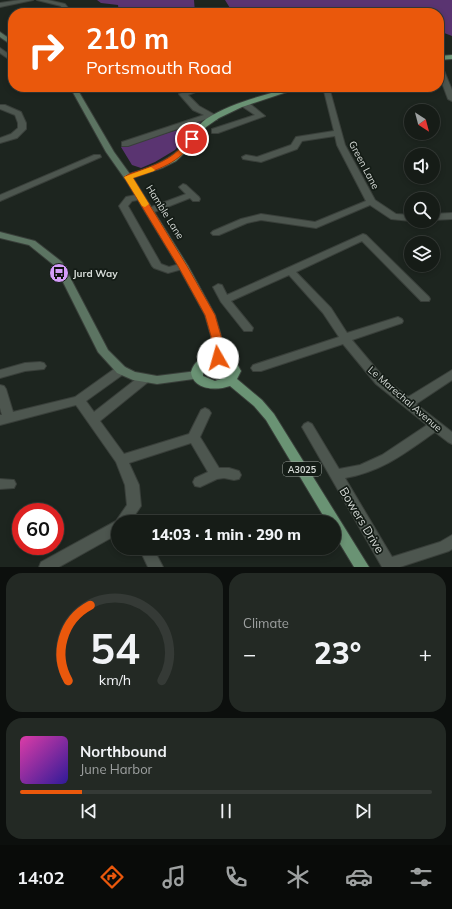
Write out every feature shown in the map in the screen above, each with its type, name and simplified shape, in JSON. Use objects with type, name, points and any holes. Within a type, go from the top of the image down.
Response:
[{"type":"main road","points":[[128,177],[161,166],[175,158],[186,148],[197,131],[212,117],[284,92]]},
{"type":"main road","name":"Hamble Lane","points":[[128,177],[183,266],[210,315],[216,336],[218,358]]},
{"type":"main road","points":[[212,358],[228,361],[234,368],[234,376],[231,380],[220,385],[214,386],[203,383],[197,375],[196,371],[201,363],[212,358]]},
{"type":"main road","name":"A3025","points":[[231,380],[258,403],[270,417],[362,567]]},
{"type":"street","points":[[0,6],[30,0]]},
{"type":"street","points":[[40,0],[63,5],[65,8]]},
{"type":"street","points":[[0,34],[8,40]]},
{"type":"street","points":[[444,79],[452,99]]},
{"type":"street","name":"Hamble Lane","points":[[76,92],[110,152],[128,177]]},
{"type":"street","points":[[189,92],[183,94],[196,108],[212,117]]},
{"type":"street","name":"Green Lane","points":[[327,92],[341,145],[371,202],[394,217],[404,218]]},
{"type":"street","points":[[215,131],[261,116],[246,105]]},
{"type":"street","points":[[0,141],[14,136],[22,129],[21,118],[14,111],[2,107]]},
{"type":"street","points":[[125,144],[212,117]]},
{"type":"street","points":[[246,157],[258,160],[294,147],[299,139],[338,133]]},
{"type":"street","points":[[0,198],[95,159]]},
{"type":"street","points":[[149,211],[194,197],[183,186]]},
{"type":"street","points":[[140,197],[129,199],[123,206],[157,266],[168,270],[183,266]]},
{"type":"street","points":[[216,232],[259,217],[270,217],[308,226],[316,225],[371,202]]},
{"type":"street","points":[[440,217],[452,216]]},
{"type":"street","points":[[0,234],[32,243],[59,264],[104,352],[121,370],[133,376],[157,380],[197,375]]},
{"type":"street","points":[[224,300],[364,237],[425,298]]},
{"type":"street","name":"Le Marechal Avenue","points":[[290,271],[314,295],[338,325],[345,339],[373,374],[407,404],[452,439]]},
{"type":"street","points":[[218,287],[224,300],[248,328]]},
{"type":"street","points":[[257,368],[336,343],[355,334],[398,321]]},
{"type":"street","points":[[0,374],[26,364],[40,366]]},
{"type":"street","points":[[0,389],[5,418],[79,400],[121,370]]},
{"type":"street","points":[[407,404],[452,374]]},
{"type":"street","points":[[93,419],[103,413],[144,379]]},
{"type":"street","points":[[79,400],[121,460],[132,485],[134,506],[128,515]]},
{"type":"street","points":[[121,460],[194,437],[205,413]]},
{"type":"street","name":"Bowers Drive","points":[[336,475],[362,470],[387,459],[435,426]]},
{"type":"street","name":"Bowers Drive","points":[[308,427],[389,566],[444,547],[452,541]]},
{"type":"street","points":[[194,437],[215,473]]},
{"type":"street","points":[[200,482],[215,473],[227,473],[234,475]]},
{"type":"street","points":[[46,567],[111,531]]},
{"type":"street","points":[[150,555],[156,567]]},
{"type":"shaded area","points":[[97,0],[194,0],[195,8],[118,8],[118,5],[101,3]]},
{"type":"shaded area","points":[[225,0],[452,0],[452,36],[444,33],[444,8],[230,8]]},
{"type":"shaded area","points":[[200,121],[201,122],[190,131],[175,150],[155,162],[141,168],[132,165],[121,147],[184,128]]},
{"type":"slow traffic","points":[[145,204],[128,177],[151,170]]},
{"type":"place","name":"Jurd Way","points":[[59,273]]},
{"type":"route","points":[[192,139],[186,148],[175,158],[161,166],[128,177],[183,266],[210,315],[216,336],[218,358]]}]
